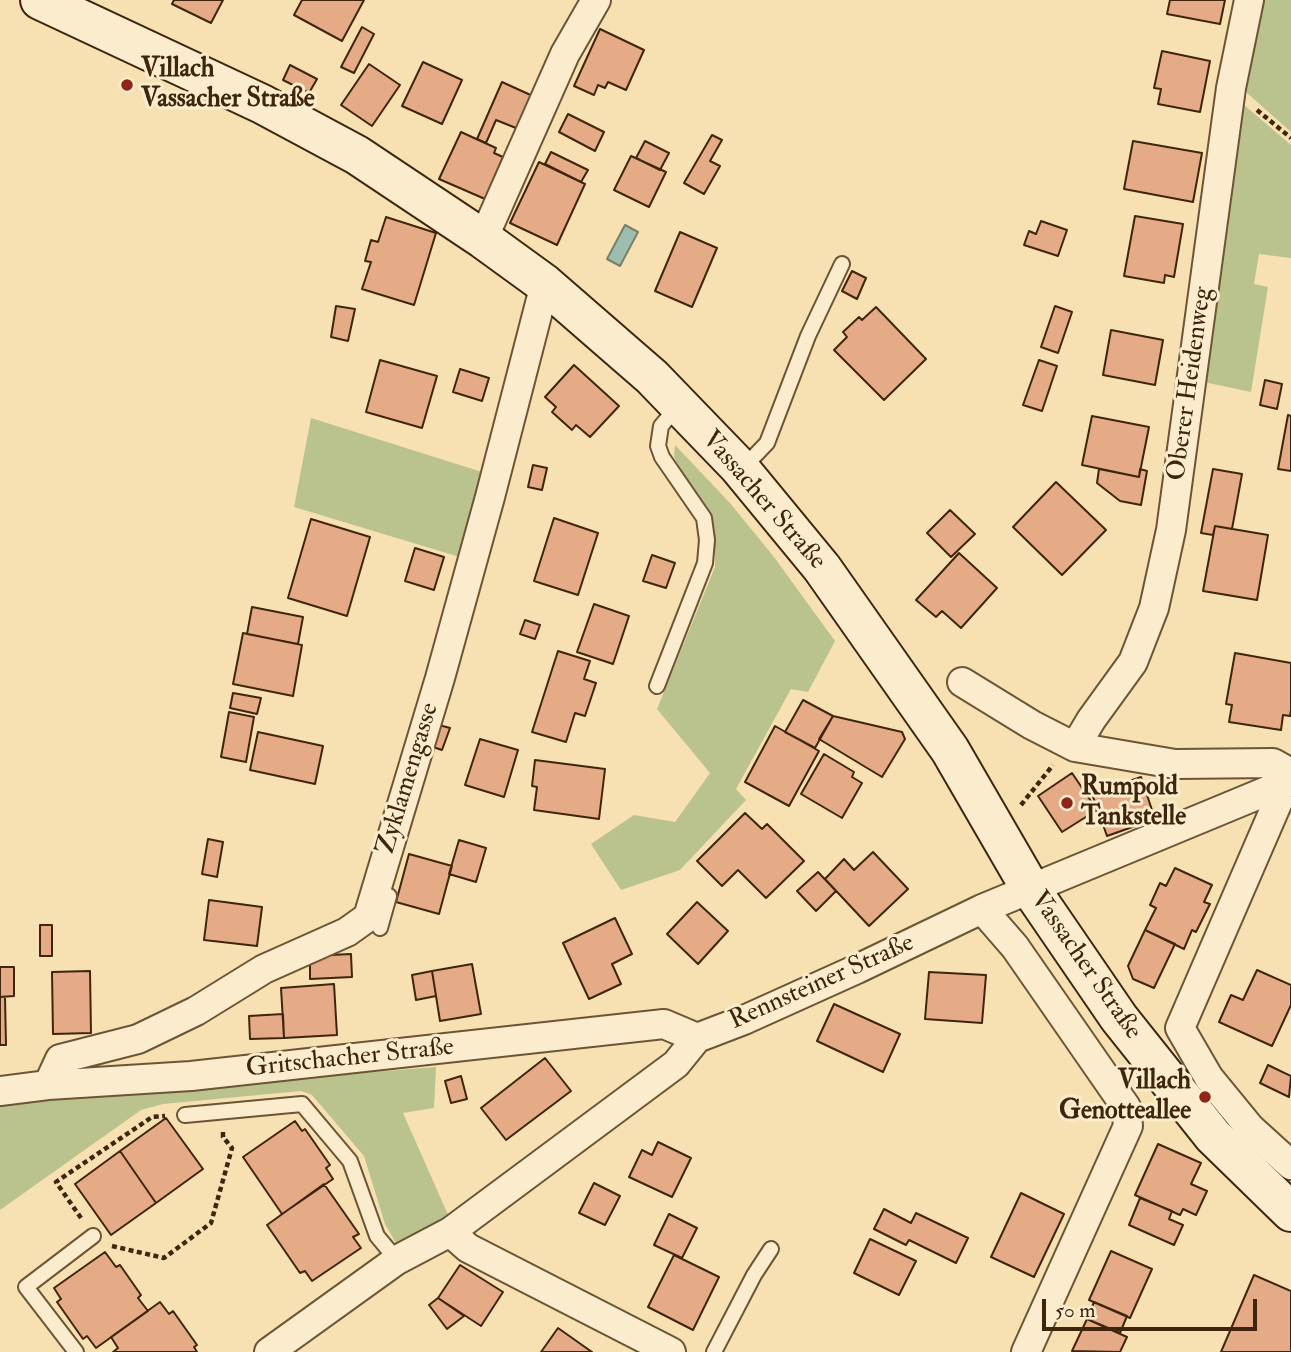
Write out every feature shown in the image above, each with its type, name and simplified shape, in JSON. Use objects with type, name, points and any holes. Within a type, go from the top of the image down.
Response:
[{"type":"main road","name":"Vassacher Straße","points":[[40,0],[283,115],[356,155],[483,239],[545,284],[652,377],[741,471],[822,568],[950,750],[1030,888],[1119,1018],[1213,1136],[1291,1212]]},
{"type":"street","points":[[483,239],[565,54],[596,0]]},
{"type":"street","name":"Oberer Heidenweg","points":[[1075,747],[1133,662],[1154,608],[1171,530],[1231,88],[1249,0]]},
{"type":"street","name":"Zyklamengasse","points":[[48,1085],[60,1059],[138,1039],[196,1011],[264,969],[347,932],[368,917],[491,497],[545,284]]},
{"type":"street","points":[[962,682],[1032,725],[1075,747],[1175,764],[1273,764],[1282,768],[1289,780],[1180,1028],[1209,1078],[1250,1128],[1291,1165]]},
{"type":"street","name":"Rennsteiner Straße","points":[[269,1352],[397,1260],[450,1232],[676,1064],[697,1038],[744,1020],[1030,888],[1289,780]]},
{"type":"street","points":[[982,909],[1015,947],[1126,1108],[1129,1126],[1026,1352]]},
{"type":"street","name":"Gritschacher Straße","points":[[0,1091],[48,1085],[191,1076],[664,1024],[697,1038]]},
{"type":"street","points":[[450,1232],[468,1248],[671,1352]]},
{"type":"lane","points":[[741,471],[767,443],[808,337],[842,264]]},
{"type":"lane","points":[[657,686],[705,563],[708,540],[704,518],[658,446],[661,426],[679,405]]},
{"type":"lane","points":[[380,928],[426,760],[417,753]]},
{"type":"lane","points":[[185,1115],[302,1104],[350,1161],[377,1236],[397,1260]]},
{"type":"lane","points":[[76,1352],[26,1287],[93,1236]]},
{"type":"lane","points":[[714,1352],[754,1275],[771,1249]]},
{"type":"path","points":[[1231,88],[1291,138]]},
{"type":"path","points":[[1015,814],[1058,760],[1075,747]]},
{"type":"path","points":[[185,1115],[152,1117],[56,1182],[98,1243],[164,1258],[211,1223],[232,1148],[223,1137],[223,1111]]},
{"type":"green space","points":[[1261,0],[1291,0],[1291,132],[1246,92]]},
{"type":"green space","points":[[1244,105],[1291,145],[1291,258],[1259,254],[1254,284],[1268,287],[1251,392],[1204,382]]},
{"type":"green space","points":[[311,418],[485,473],[463,558],[294,507]]},
{"type":"green space","points":[[675,445],[730,503],[774,557],[835,641],[808,692],[791,689],[736,789],[746,800],[680,870],[621,890],[591,844],[634,815],[675,822],[710,773],[657,709],[715,567],[715,534],[710,517],[683,477],[674,457]]},
{"type":"green space","points":[[436,1067],[434,1108],[403,1113],[449,1217],[398,1247],[385,1224],[364,1156],[312,1095],[301,1091],[163,1104],[141,1110],[0,1210],[0,1102]]},
{"type":"shaded area","points":[[625,225],[638,232],[620,266],[607,259]]},
{"type":"building","points":[[174,0],[223,0],[211,23],[172,4]]},
{"type":"building","points":[[302,0],[364,0],[342,41],[294,15]]},
{"type":"building","points":[[1170,0],[1225,0],[1220,24],[1167,14]]},
{"type":"building","points":[[362,27],[374,34],[354,73],[341,67]]},
{"type":"building","points":[[600,29],[644,50],[626,90],[608,82],[605,88],[598,85],[594,95],[574,86]]},
{"type":"building","points":[[1162,51],[1210,61],[1200,112],[1158,104],[1161,89],[1154,88]]},
{"type":"building","points":[[423,62],[462,80],[442,124],[402,106]]},
{"type":"building","points":[[369,64],[400,85],[372,126],[341,105]]},
{"type":"building","points":[[290,65],[317,79],[309,93],[283,80]]},
{"type":"building","points":[[502,82],[535,97],[521,130],[496,120],[486,143],[477,139]]},
{"type":"building","points":[[568,114],[604,132],[595,151],[559,132]]},
{"type":"building","points":[[461,132],[496,148],[494,153],[503,157],[485,199],[439,179]]},
{"type":"building","points":[[712,135],[722,140],[710,161],[720,166],[704,194],[684,183]]},
{"type":"building","points":[[645,141],[669,153],[660,170],[636,158]]},
{"type":"building","points":[[1133,141],[1202,153],[1193,202],[1124,189]]},
{"type":"building","points":[[551,152],[588,170],[581,182],[545,164]]},
{"type":"building","points":[[631,156],[666,172],[649,207],[614,190]]},
{"type":"building","points":[[539,162],[585,184],[557,245],[510,223]]},
{"type":"building","points":[[1135,216],[1183,224],[1174,277],[1165,275],[1164,283],[1124,276]]},
{"type":"building","points":[[386,217],[436,233],[414,305],[362,289],[371,262],[365,261],[371,240],[378,242]]},
{"type":"building","points":[[1041,221],[1067,230],[1058,256],[1024,245],[1029,231],[1036,234]]},
{"type":"building","points":[[680,232],[717,248],[692,307],[655,291]]},
{"type":"building","points":[[852,271],[866,278],[857,299],[842,291]]},
{"type":"building","points":[[336,306],[355,309],[348,341],[331,337]]},
{"type":"building","points":[[1055,306],[1072,312],[1058,353],[1041,347]]},
{"type":"building","points":[[876,307],[926,359],[884,400],[834,350],[847,337],[843,332],[859,317],[862,320]]},
{"type":"building","points":[[1111,330],[1163,340],[1155,385],[1103,375]]},
{"type":"building","points":[[380,360],[437,376],[422,428],[366,412]]},
{"type":"building","points":[[1039,360],[1057,366],[1042,411],[1023,405]]},
{"type":"building","points":[[574,365],[619,406],[590,437],[576,425],[572,430],[552,412],[556,407],[545,397]]},
{"type":"building","points":[[460,369],[489,378],[482,401],[453,392]]},
{"type":"building","points":[[1265,380],[1282,384],[1277,409],[1260,405]]},
{"type":"building","points":[[1288,415],[1291,416],[1291,471],[1278,469]]},
{"type":"building","points":[[1092,416],[1149,427],[1139,477],[1082,465]]},
{"type":"building","points":[[533,465],[547,468],[542,490],[528,487]]},
{"type":"building","points":[[1099,469],[1139,477],[1140,469],[1147,471],[1141,505],[1120,501],[1097,483]]},
{"type":"building","points":[[1213,469],[1242,474],[1232,529],[1215,526],[1213,535],[1201,533]]},
{"type":"building","points":[[1056,482],[1106,530],[1062,575],[1013,527]]},
{"type":"building","points":[[950,510],[975,534],[951,557],[927,533]]},
{"type":"building","points":[[554,518],[598,533],[578,595],[534,581]]},
{"type":"building","points":[[311,519],[370,537],[347,616],[288,598]]},
{"type":"building","points":[[1215,526],[1268,535],[1257,600],[1203,591]]},
{"type":"building","points":[[415,548],[444,557],[434,590],[405,581]]},
{"type":"building","points":[[959,553],[997,588],[961,628],[942,611],[936,617],[916,600]]},
{"type":"building","points":[[652,555],[675,563],[666,588],[643,581]]},
{"type":"building","points":[[594,604],[629,616],[613,664],[577,652]]},
{"type":"building","points":[[252,607],[303,617],[298,644],[247,634]]},
{"type":"building","points":[[525,620],[540,625],[535,639],[520,634]]},
{"type":"building","points":[[243,633],[302,645],[293,696],[233,684]]},
{"type":"building","points":[[558,651],[590,661],[584,679],[596,683],[585,716],[575,713],[566,742],[532,732]]},
{"type":"building","points":[[1235,653],[1291,663],[1291,710],[1290,716],[1283,715],[1281,730],[1229,722],[1232,705],[1226,704]]},
{"type":"building","points":[[233,693],[261,698],[257,714],[230,708]]},
{"type":"building","points":[[803,700],[833,716],[815,748],[785,732]]},
{"type":"building","points":[[229,712],[254,717],[246,762],[221,757]]},
{"type":"building","points":[[833,716],[902,732],[905,739],[882,777],[819,739]]},
{"type":"building","points":[[439,725],[450,728],[442,750],[433,747]]},
{"type":"building","points":[[775,726],[819,751],[789,806],[745,782]]},
{"type":"building","points":[[258,732],[323,746],[315,784],[250,770]]},
{"type":"building","points":[[480,739],[518,750],[504,797],[465,785]]},
{"type":"building","points":[[824,754],[854,772],[852,777],[862,783],[842,818],[801,794]]},
{"type":"building","points":[[535,760],[605,769],[599,819],[534,810],[537,787],[532,786]]},
{"type":"building","name":"Rumpold Tankstelle","points":[[1072,773],[1097,810],[1062,832],[1038,796]]},
{"type":"building","points":[[1141,777],[1155,819],[1107,836],[1092,794]]},
{"type":"building","points":[[745,813],[762,829],[767,824],[804,861],[766,898],[738,870],[722,886],[697,861]]},
{"type":"building","points":[[208,839],[223,842],[217,877],[202,874]]},
{"type":"building","points":[[459,840],[486,848],[476,882],[449,874]]},
{"type":"building","points":[[873,852],[908,889],[869,926],[825,879],[844,859],[854,870]]},
{"type":"building","points":[[409,854],[452,866],[439,914],[396,902]]},
{"type":"building","points":[[1175,868],[1212,885],[1204,902],[1210,904],[1196,932],[1192,930],[1184,949],[1145,930],[1156,908],[1150,905],[1160,883],[1166,886]]},
{"type":"building","points":[[818,872],[836,891],[816,911],[797,891]]},
{"type":"building","points":[[209,900],[262,907],[257,946],[204,940]]},
{"type":"building","points":[[697,902],[728,931],[698,964],[667,934]]},
{"type":"building","points":[[615,918],[632,954],[612,964],[621,984],[589,999],[563,943]]},
{"type":"building","points":[[40,925],[52,925],[52,956],[40,956]]},
{"type":"building","points":[[1145,930],[1175,944],[1154,988],[1133,979],[1128,966]]},
{"type":"building","points":[[351,954],[352,977],[310,979],[310,956]]},
{"type":"building","points":[[472,964],[481,1014],[440,1021],[432,971]]},
{"type":"building","points":[[0,967],[14,967],[14,996],[0,997]]},
{"type":"building","points":[[1257,970],[1291,985],[1291,1005],[1272,1046],[1219,1022],[1231,995],[1243,1000]]},
{"type":"building","points":[[90,971],[91,1033],[53,1034],[52,972]]},
{"type":"building","points":[[432,971],[436,996],[416,1000],[412,975]]},
{"type":"building","points":[[929,972],[986,975],[982,1023],[925,1019]]},
{"type":"building","points":[[334,984],[337,1035],[284,1038],[281,988]]},
{"type":"building","points":[[0,997],[5,997],[6,1045],[0,1045]]},
{"type":"building","points":[[834,1004],[900,1034],[883,1072],[817,1041]]},
{"type":"building","points":[[283,1014],[284,1038],[250,1039],[249,1016]]},
{"type":"building","points":[[545,1058],[571,1091],[506,1140],[481,1108]]},
{"type":"building","points":[[1268,1065],[1291,1076],[1289,1097],[1260,1083]]},
{"type":"building","points":[[461,1076],[467,1099],[451,1103],[445,1081]]},
{"type":"building","points":[[166,1118],[203,1169],[156,1203],[120,1151]]},
{"type":"building","points":[[295,1121],[302,1131],[305,1129],[330,1165],[326,1168],[333,1179],[282,1214],[243,1157]]},
{"type":"building","points":[[658,1142],[691,1158],[672,1197],[629,1177],[642,1150],[652,1155]]},
{"type":"building","points":[[1158,1144],[1201,1163],[1191,1184],[1207,1191],[1196,1215],[1183,1209],[1180,1215],[1135,1195]]},
{"type":"building","points":[[120,1151],[156,1203],[111,1235],[75,1184]]},
{"type":"building","points":[[594,1183],[620,1196],[605,1225],[579,1213]]},
{"type":"building","points":[[324,1184],[359,1234],[353,1237],[361,1248],[312,1281],[305,1271],[300,1273],[267,1225]]},
{"type":"building","points":[[1021,1193],[1064,1214],[1034,1277],[991,1257]]},
{"type":"building","points":[[1140,1198],[1172,1211],[1169,1219],[1183,1225],[1174,1245],[1129,1225]]},
{"type":"building","points":[[884,1209],[911,1223],[916,1213],[968,1238],[956,1263],[909,1240],[906,1245],[874,1229]]},
{"type":"building","points":[[669,1214],[697,1228],[682,1258],[654,1245]]},
{"type":"building","points":[[870,1239],[916,1261],[899,1295],[854,1273]]},
{"type":"building","points":[[1111,1251],[1152,1269],[1130,1318],[1089,1300]]},
{"type":"building","points":[[105,1252],[116,1267],[120,1265],[141,1295],[138,1298],[148,1311],[96,1348],[87,1336],[83,1339],[57,1302],[61,1299],[54,1288]]},
{"type":"building","points":[[674,1255],[719,1277],[693,1330],[648,1307]]},
{"type":"building","points":[[460,1265],[503,1292],[481,1326],[438,1298]]},
{"type":"building","points":[[1254,1275],[1291,1291],[1291,1352],[1221,1352]]},
{"type":"building","points":[[438,1298],[464,1316],[447,1329],[429,1305]]},
{"type":"building","points":[[160,1302],[169,1314],[173,1311],[197,1345],[194,1347],[197,1352],[113,1352],[118,1348],[111,1337]]},
{"type":"building","points":[[1094,1302],[1127,1316],[1120,1333],[1087,1319]]},
{"type":"building","points":[[1087,1319],[1127,1337],[1120,1352],[1072,1351]]},
{"type":"building","points":[[558,1328],[592,1352],[541,1352]]},
{"type":"place","name":"Villach Vassacher Straße","points":[[127,85]]},
{"type":"place","name":"Rumpold Tankstelle","points":[[1067,803]]},
{"type":"place","name":"Villach Genotteallee","points":[[1205,1097]]}]
